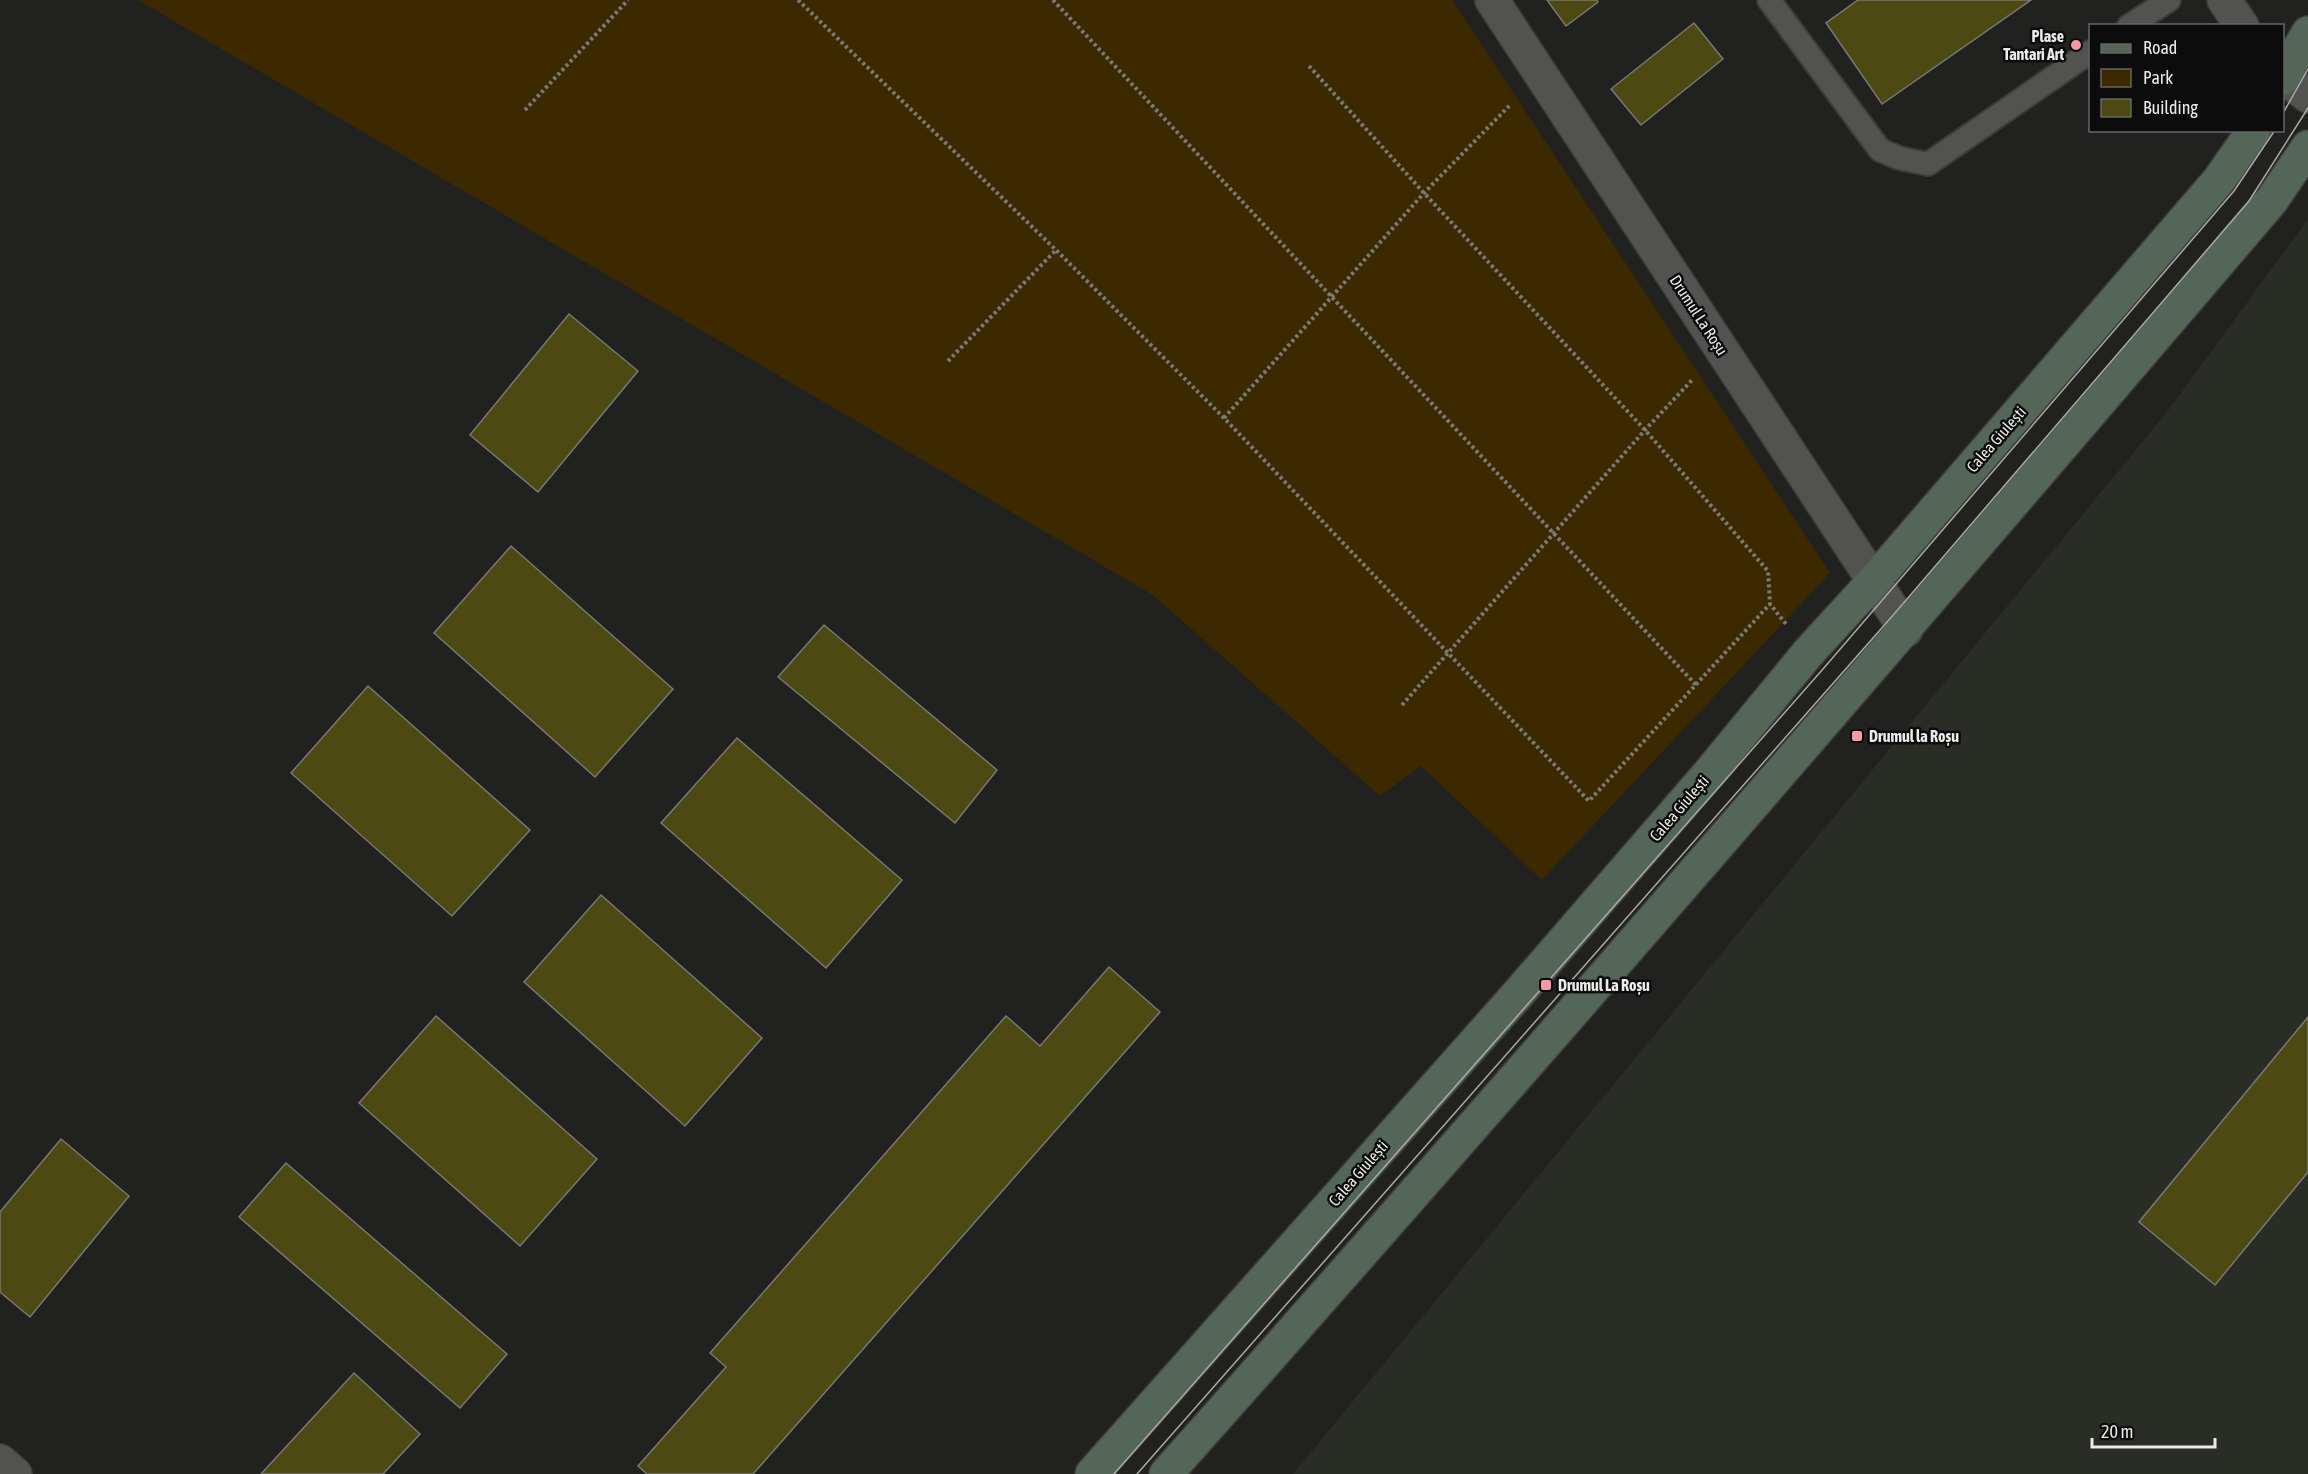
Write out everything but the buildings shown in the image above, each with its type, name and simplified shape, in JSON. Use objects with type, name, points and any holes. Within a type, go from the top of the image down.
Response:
[{"type":"main road","points":[[2289,82],[2308,33]]},
{"type":"main road","name":"Calea Giulești","points":[[1092,1474],[1517,995],[1703,780],[1808,653],[1873,582],[2219,180],[2252,132]]},
{"type":"main road","points":[[1166,1474],[1346,1272],[1906,630],[2272,201],[2308,147]]},
{"type":"street","name":"Drumul La Roșu","points":[[1492,0],[1906,630]]},
{"type":"street","points":[[2224,0],[2241,24]]},
{"type":"street","points":[[0,1461],[15,1474]]},
{"type":"lane","points":[[1769,0],[1880,150],[1899,158],[1928,164],[2089,53]]},
{"type":"lane","points":[[2132,24],[2169,0]]},
{"type":"path","points":[[525,110],[628,0]]},
{"type":"path","points":[[798,0],[1056,250],[1224,418],[1589,801],[1770,604],[1768,571],[1645,430],[1309,66]]},
{"type":"path","points":[[1053,0],[1696,685]]},
{"type":"path","points":[[1224,418],[1424,193],[1511,104]]},
{"type":"path","points":[[948,361],[1056,250]]},
{"type":"path","points":[[1402,705],[1645,430],[1693,379]]},
{"type":"shaded area","points":[[2308,219],[2308,1474],[1293,1474],[2167,412]]},
{"type":"green space","points":[[138,0],[1452,0],[1830,573],[1542,880],[1421,766],[1380,796],[1153,595]]},
{"type":"tram line","points":[[2284,111],[2308,69]]},
{"type":"tram line","points":[[1137,1474],[1895,613],[2249,201],[2308,108]]},
{"type":"tram line","points":[[1114,1474],[1823,669],[2234,191],[2274,132]]},
{"type":"place","name":"Plase Tantari Art","points":[[2076,45]]},
{"type":"place","name":"Drumul la Roșu","points":[[1857,736]]},
{"type":"place","name":"Drumul La Roșu","points":[[1546,985]]}]
